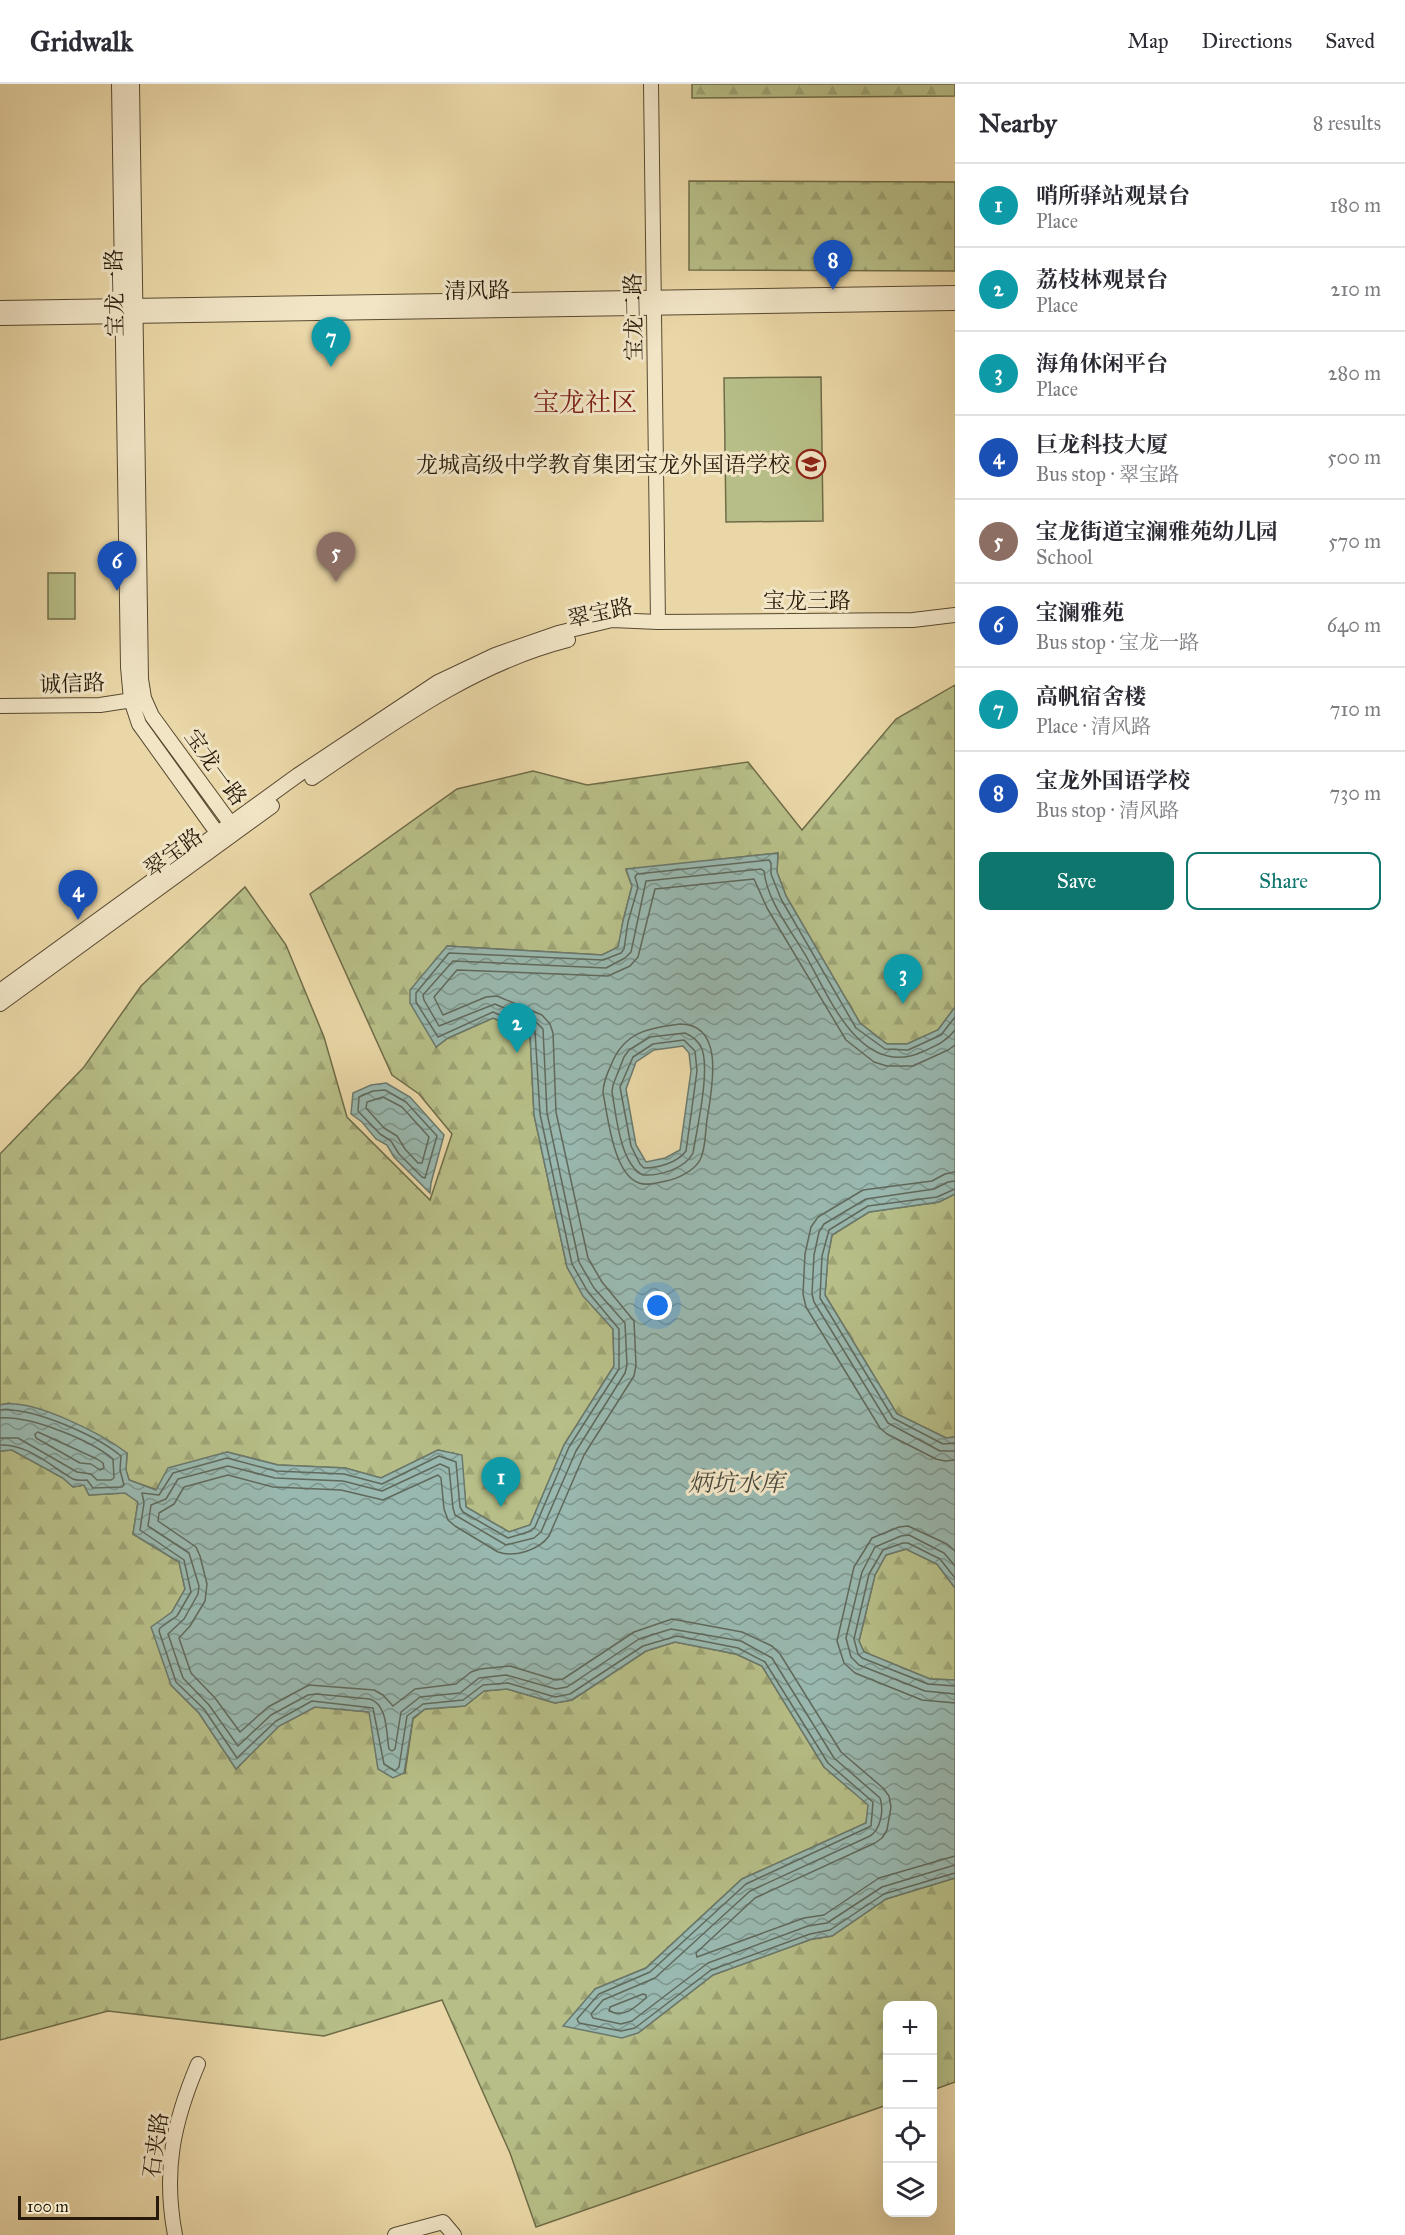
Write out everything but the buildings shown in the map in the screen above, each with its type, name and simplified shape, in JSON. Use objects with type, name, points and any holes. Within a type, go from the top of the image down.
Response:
[{"type":"street","name":"宝龙一路","points":[[119,84],[129,311]]},
{"type":"street","name":"宝龙一路","points":[[132,84],[128,656],[138,699],[139,724],[226,831]]},
{"type":"street","name":"宝龙二路","points":[[651,84],[658,622]]},
{"type":"street","name":"清风路","points":[[0,308],[129,311],[654,303],[955,294]]},
{"type":"street","name":"清风路","points":[[654,303],[955,303]]},
{"type":"street","name":"清风路","points":[[0,318],[129,311]]},
{"type":"street","name":"宝龙三路","points":[[658,622],[913,620],[955,615]]},
{"type":"street","name":"翠宝路","points":[[0,991],[226,831],[442,692],[502,663],[562,641],[614,628],[658,622]]},
{"type":"street","name":"诚信路","points":[[0,706],[100,705],[138,699]]},
{"type":"street","name":"翠宝路","points":[[0,1004],[226,831]]},
{"type":"street","name":"石夹路","points":[[175,2235],[169,2192],[172,2139],[185,2095],[198,2064]]},
{"type":"street","points":[[395,2235],[443,2222],[454,2235]]},
{"type":"green space","points":[[692,84],[955,84],[955,96],[692,98]]},
{"type":"green space","points":[[689,181],[955,182],[955,271],[689,270]]},
{"type":"green space","points":[[821,377],[823,521],[726,522],[724,378]]},
{"type":"green space","points":[[48,573],[75,573],[75,619],[48,619]]},
{"type":"green space","points":[[955,685],[955,1007],[938,1030],[907,1044],[887,1044],[860,1023],[786,896],[777,872],[778,853],[626,870],[632,886],[619,947],[602,955],[447,946],[436,1047],[448,1038],[493,1018],[530,1034],[534,1115],[567,1267],[583,1295],[613,1329],[614,1366],[564,1445],[530,1525],[509,1532],[466,1507],[461,1455],[438,1450],[381,1478],[345,1468],[278,1465],[227,1452],[157,1490],[129,1480],[126,1470],[127,1453],[9,1403],[0,1405],[0,1154],[84,1067],[141,986],[245,887],[286,945],[324,1037],[347,1117],[430,1200],[452,1134],[419,1094],[392,1075],[310,894],[457,789],[533,771],[587,785],[748,762],[802,830],[896,719]]},
{"type":"green space","points":[[955,1194],[955,1437],[946,1438],[897,1414],[825,1295],[832,1235],[869,1212],[939,1202]]},
{"type":"green space","points":[[12,1450],[63,1478],[73,1487],[84,1485],[89,1495],[125,1493],[138,1502],[133,1534],[179,1562],[185,1589],[172,1612],[171,1685],[199,1713],[236,1769],[279,1726],[315,1707],[370,1712],[378,1768],[405,1773],[413,1719],[425,1709],[465,1706],[483,1691],[507,1689],[555,1703],[572,1700],[646,1651],[675,1642],[736,1654],[762,1666],[824,1767],[869,1805],[866,1823],[742,1879],[646,1968],[595,1989],[638,2033],[713,1975],[812,1939],[832,1936],[886,1899],[955,1878],[955,2082],[937,2089],[937,2001],[883,2001],[883,2106],[536,2227],[510,2153],[442,2000],[324,2036],[108,2011],[0,2040],[0,1451]]},
{"type":"green space","points":[[906,1549],[937,1564],[955,1588],[955,1680],[930,1679],[864,1652],[859,1641],[875,1575],[886,1555]]},
{"type":"water","name":"炳坑水库","points":[[778,853],[777,872],[786,896],[860,1023],[887,1044],[907,1044],[938,1030],[955,1007],[955,1194],[939,1202],[869,1212],[832,1235],[825,1295],[897,1414],[946,1438],[955,1437],[955,1588],[937,1564],[906,1549],[886,1555],[875,1575],[859,1641],[864,1652],[930,1679],[955,1680],[955,1878],[886,1899],[832,1936],[812,1939],[713,1975],[638,2033],[622,2038],[563,2026],[595,1989],[646,1968],[742,1879],[866,1823],[868,1805],[824,1767],[762,1666],[736,1654],[675,1642],[646,1651],[572,1700],[555,1703],[507,1689],[484,1691],[465,1706],[425,1709],[413,1718],[404,1773],[393,1778],[378,1769],[369,1712],[315,1707],[279,1726],[236,1769],[199,1713],[171,1685],[151,1627],[172,1612],[185,1589],[179,1562],[133,1534],[138,1502],[125,1493],[89,1495],[84,1485],[73,1487],[63,1478],[12,1450],[0,1451],[0,1405],[29,1406],[66,1419],[101,1436],[127,1453],[126,1470],[129,1480],[156,1490],[168,1468],[227,1452],[278,1465],[345,1468],[381,1478],[438,1450],[462,1455],[466,1507],[509,1532],[530,1525],[564,1445],[614,1366],[613,1329],[583,1296],[567,1267],[534,1115],[530,1034],[493,1018],[448,1038],[436,1047],[410,1003],[410,990],[447,946],[602,955],[618,947],[632,886],[626,869]],"holes":[[[683,1046],[689,1053],[691,1071],[680,1150],[665,1158],[646,1162],[636,1145],[626,1089],[636,1062],[654,1050]]]},
{"type":"water","points":[[386,1083],[410,1097],[444,1135],[430,1193],[394,1157],[387,1145],[376,1139],[362,1122],[351,1114],[353,1093],[371,1085]]},
{"type":"place","name":"宝龙外国语学校","points":[[833,290]]},
{"type":"place","name":"高帆宿舍楼","points":[[331,367]]},
{"type":"place","name":"龙城高级中学教育集团宝龙外国语学校","points":[[811,464]]},
{"type":"place","name":"宝龙街道宝澜雅苑幼儿园","points":[[336,582]]},
{"type":"place","name":"宝澜雅苑","points":[[117,591]]},
{"type":"place","name":"巨龙科技大厦","points":[[78,920]]},
{"type":"place","name":"海角休闲平台","points":[[903,1004]]},
{"type":"place","name":"荔枝林观景台","points":[[517,1053]]},
{"type":"place","name":"哨所驿站观景台","points":[[501,1507]]},
{"type":"district","name":"宝龙社区","points":[[585,402]]}]
